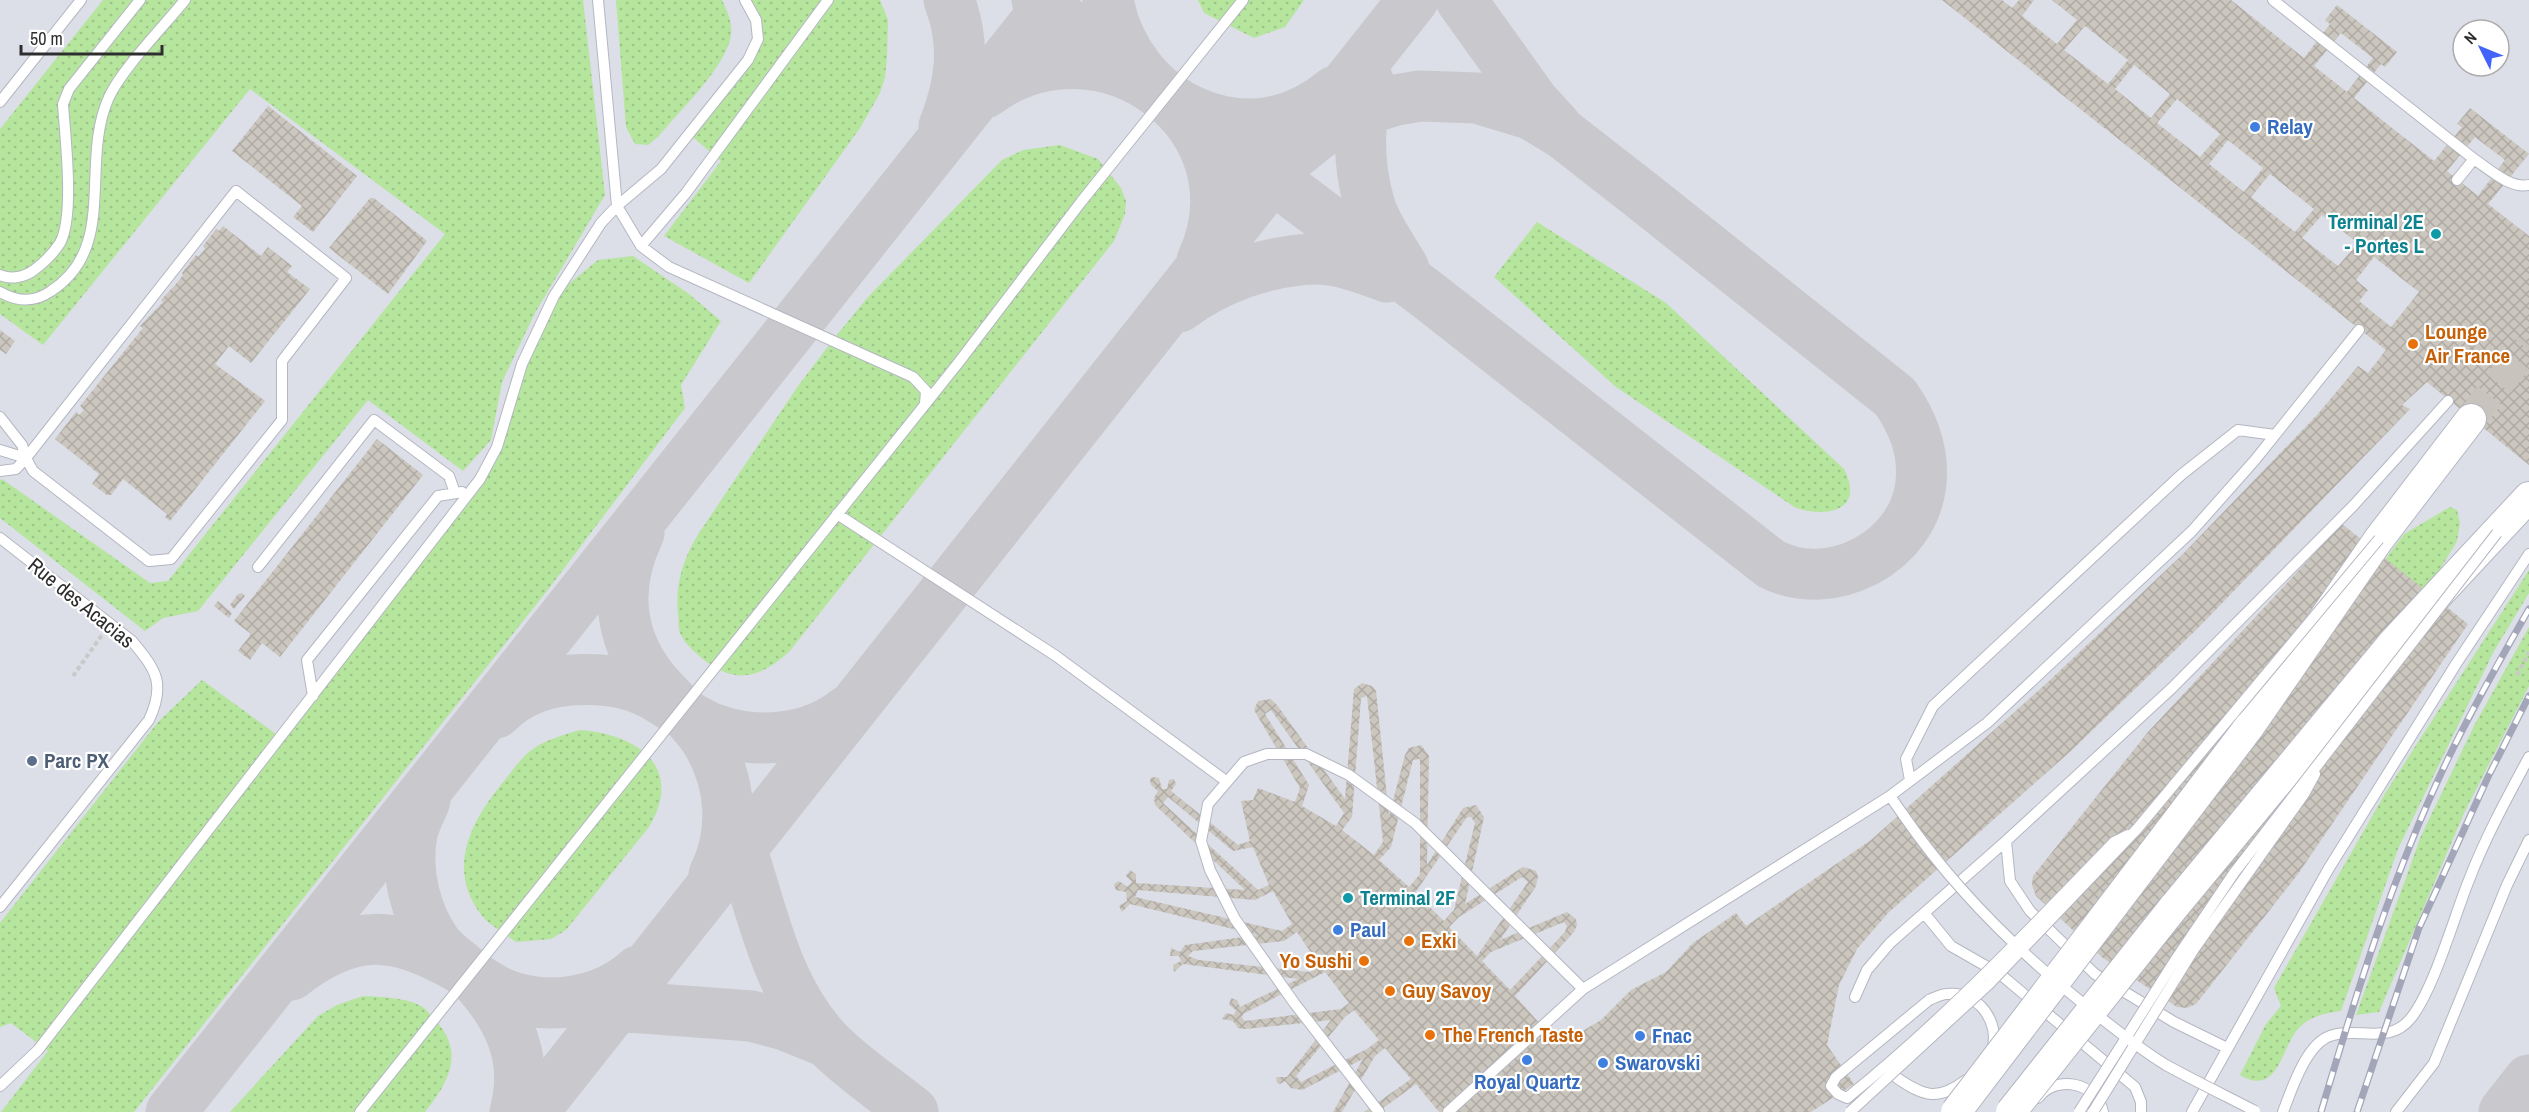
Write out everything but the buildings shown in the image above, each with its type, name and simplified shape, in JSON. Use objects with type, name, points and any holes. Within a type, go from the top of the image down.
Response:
[{"type":"main road","points":[[1956,1112],[2249,727],[2379,539],[2471,419]]},
{"type":"main road","points":[[2021,1109],[2173,908],[2392,644],[2529,497]]},
{"type":"lane","points":[[0,102],[81,0]]},
{"type":"lane","points":[[0,275],[8,279],[29,274],[47,260],[61,241],[67,214],[63,104],[69,89],[140,0]]},
{"type":"lane","points":[[0,292],[11,298],[31,301],[45,296],[60,285],[82,260],[90,242],[93,224],[96,136],[110,96],[185,0]]},
{"type":"lane","points":[[598,0],[617,206],[641,246],[669,267],[913,377],[926,391],[924,404]]},
{"type":"lane","points":[[0,1086],[38,1050],[471,491],[497,447],[522,364],[554,296],[602,223],[617,206],[661,169],[748,60],[758,39],[756,20],[745,0]]},
{"type":"lane","points":[[641,246],[686,193],[828,0]]},
{"type":"lane","points":[[360,1112],[1243,0]]},
{"type":"lane","points":[[2273,0],[2474,159],[2502,178],[2529,185]]},
{"type":"lane","points":[[2457,180],[2474,159]]},
{"type":"lane","points":[[0,417],[22,445],[26,458],[33,471],[149,561],[171,559],[282,420],[282,361],[346,278],[236,191],[26,458],[16,469],[0,471]]},
{"type":"lane","points":[[1448,1112],[1582,989],[1890,796],[1987,723],[2192,531],[2275,435],[2359,330]]},
{"type":"lane","points":[[1855,997],[1867,970],[1890,944],[2172,688],[2353,506],[2448,401]]},
{"type":"lane","points":[[258,567],[374,420],[449,476],[455,493]]},
{"type":"lane","points":[[1910,780],[1906,759],[1934,706],[2181,475],[2238,430],[2275,435]]},
{"type":"lane","points":[[0,450],[26,458]]},
{"type":"lane","points":[[313,696],[307,660],[438,496],[471,491]]},
{"type":"lane","points":[[837,514],[1056,656],[1226,781]]},
{"type":"lane","points":[[2079,1112],[2176,958],[2234,873],[2497,533]]},
{"type":"lane","name":"Rue des Acacias","points":[[0,538],[132,641],[148,661],[159,681],[156,706],[149,720],[0,907]]},
{"type":"lane","points":[[1850,1112],[1989,984],[2134,832],[2379,539]]},
{"type":"lane","points":[[2192,1112],[2329,868],[2456,663],[2529,554]]},
{"type":"lane","points":[[2098,1109],[2194,949],[2304,794],[2332,745]]},
{"type":"lane","points":[[1379,1112],[1295,1004],[1242,928],[1210,870],[1201,841],[1208,804],[1244,762],[1267,754],[1306,754],[1349,775],[1415,824],[1582,989]]},
{"type":"lane","points":[[2283,1112],[2298,1073],[2314,1048],[2329,1036],[2395,1033],[2410,1019],[2425,994],[2471,876],[2529,757]]},
{"type":"lane","points":[[1890,796],[1932,858],[1983,916],[2041,970],[2112,1027],[2165,1064],[2256,1112]]},
{"type":"lane","points":[[1898,1078],[1918,1092],[1936,1096],[1958,1086],[1972,1075],[1993,1048],[1994,1032],[1988,1012],[1968,997],[1958,995],[1948,993],[1929,1000],[1836,1077],[1831,1086],[1838,1095],[1847,1098],[1881,1071],[1931,1025],[1956,1003],[1965,995],[1981,980],[2114,842],[2134,832]]},
{"type":"lane","points":[[2006,840],[2010,881],[2030,911],[2096,974],[2174,1023],[2228,1048]]},
{"type":"lane","points":[[2396,1112],[2434,1063],[2507,885],[2529,840]]},
{"type":"lane","points":[[1924,913],[1951,946],[2000,974],[2135,1086],[2141,1102],[2141,1112]]},
{"type":"lane","points":[[2021,1109],[2057,1084],[2072,1083],[2088,1090],[2098,1109]]},
{"type":"path","points":[[73,676],[109,625]]},
{"type":"path","points":[[2517,675],[2529,652]]},
{"type":"shaded area","points":[[0,0],[2529,0],[2529,1112],[0,1112]]},
{"type":"green space","points":[[103,0],[583,0],[605,195],[535,313],[502,382],[491,440],[463,471],[368,400],[198,611],[163,618],[145,631],[0,518],[0,480],[2,479],[150,583],[168,581],[445,234],[250,89],[43,345],[0,314],[0,129]]},
{"type":"green space","points":[[616,0],[722,0],[730,19],[730,40],[718,65],[688,103],[648,145],[635,144],[626,127]]},
{"type":"green space","points":[[745,0],[880,0],[888,20],[885,77],[880,93],[860,128],[749,283],[664,236],[721,161],[689,134],[758,39]]},
{"type":"green space","points":[[1198,0],[1304,0],[1285,27],[1254,38],[1204,13]]},
{"type":"green space","points":[[1060,145],[1098,159],[1121,188],[1126,201],[1125,214],[1114,241],[789,652],[769,667],[750,675],[730,674],[708,663],[689,646],[679,631],[677,603],[681,572],[699,533],[798,386],[868,297],[1002,160],[1023,150]]},
{"type":"green space","points":[[1537,222],[1666,303],[1844,469],[1850,494],[1847,502],[1831,511],[1808,511],[1796,508],[1616,387],[1494,277]]},
{"type":"green space","points":[[633,256],[689,294],[721,321],[681,385],[685,408],[550,587],[134,1112],[1,1112],[48,1051],[11,1023],[0,1027],[0,923],[158,722],[202,680],[280,737],[480,479],[522,364],[554,296],[598,260]]},
{"type":"green space","points":[[2450,507],[2457,510],[2460,523],[2457,541],[2439,571],[2329,704],[2298,678],[2404,534]]},
{"type":"green space","points":[[2529,570],[2529,593],[2494,651],[2398,849],[2341,1011],[2318,1016],[2303,1024],[2293,1036],[2271,1075],[2263,1080],[2253,1080],[2240,1075],[2266,1024],[2281,1006],[2274,988],[2386,792]]},
{"type":"green space","points":[[2529,627],[2529,686],[2465,811],[2379,1012],[2356,1015],[2421,836],[2474,726]]},
{"type":"green space","points":[[580,730],[620,738],[649,758],[658,771],[661,787],[659,806],[649,827],[566,930],[551,939],[516,942],[486,920],[471,899],[465,881],[464,863],[467,845],[482,811],[525,755],[544,743]]},
{"type":"green space","points":[[363,996],[398,999],[419,1005],[428,1012],[445,1033],[452,1056],[450,1067],[441,1090],[425,1112],[230,1112],[318,1016],[337,1005]]},
{"type":"taxiway","points":[[944,126],[958,79],[959,63],[958,32],[949,0]]},
{"type":"taxiway","points":[[1037,0],[1429,296],[1771,564],[1794,572],[1819,574],[1843,570],[1866,561],[1886,547],[1903,529],[1915,508],[1922,471],[1916,438],[1895,397],[1562,133],[1530,114],[1477,98],[1420,96],[1396,100],[1363,110],[1324,130],[1288,159]]},
{"type":"taxiway","points":[[171,1112],[1053,0]]},
{"type":"taxiway","points":[[1108,0],[1120,37],[1139,69],[1165,95],[1196,113],[1230,123],[1266,123],[1301,113],[1335,91]]},
{"type":"taxiway","points":[[533,1112],[1413,0]]},
{"type":"taxiway","points":[[1461,0],[1534,102],[1556,126]]},
{"type":"taxiway","points":[[985,93],[1030,70],[1077,64],[1121,72],[1161,94],[1191,126],[1211,166],[1215,211],[1202,261]]},
{"type":"taxiway","points":[[1369,83],[1361,128],[1361,158],[1365,188],[1375,220],[1404,269]]},
{"type":"taxiway","points":[[1179,307],[1210,287],[1244,272],[1298,260],[1334,261],[1387,277]]},
{"type":"taxiway","points":[[639,533],[631,552],[623,589],[626,626],[640,662],[658,687],[700,732],[715,756],[725,790],[728,824],[721,859],[714,875]]},
{"type":"taxiway","points":[[496,713],[512,700],[532,689],[548,684],[583,680],[619,682],[635,687],[650,693],[706,726],[748,737],[783,737],[801,733],[818,728],[848,710]]},
{"type":"taxiway","points":[[425,800],[413,830],[410,848],[411,877],[418,905],[429,932],[437,944],[484,990],[505,1021],[517,1055],[520,1073],[515,1112]]},
{"type":"taxiway","points":[[733,824],[769,938],[792,993],[808,1019],[837,1052],[913,1112]]},
{"type":"taxiway","points":[[291,975],[335,948],[375,939],[395,941],[416,947],[438,956],[501,993],[536,1002],[555,1003],[591,997],[608,991],[638,971]]},
{"type":"taxiway","points":[[589,1004],[751,1016],[785,1025],[827,1042]]},
{"type":"taxiway","points":[[2504,1112],[2529,1080]]},
{"type":"tunnel","points":[[2471,419],[2529,345]]},
{"type":"railway","points":[[2321,1112],[2362,980],[2408,850],[2455,745],[2529,609]]},
{"type":"railway","points":[[2357,1112],[2419,928],[2488,777],[2529,696]]},
{"type":"place","name":"Relay","points":[[2255,127]]},
{"type":"place","name":"Terminal 2E - Portes L","points":[[2436,234]]},
{"type":"place","name":"Lounge Air France","points":[[2413,344]]},
{"type":"place","name":"Parc PX","points":[[32,761]]},
{"type":"place","name":"Terminal 2F","points":[[1348,898]]},
{"type":"place","name":"Paul","points":[[1338,930]]},
{"type":"place","name":"Exki","points":[[1409,941]]},
{"type":"place","name":"Yo Sushi","points":[[1364,961]]},
{"type":"place","name":"Guy Savoy","points":[[1390,991]]},
{"type":"place","name":"The French Taste","points":[[1430,1035]]},
{"type":"place","name":"Fnac","points":[[1640,1036]]},
{"type":"place","name":"Royal Quartz","points":[[1527,1060]]},
{"type":"place","name":"Swarovski","points":[[1603,1063]]}]
